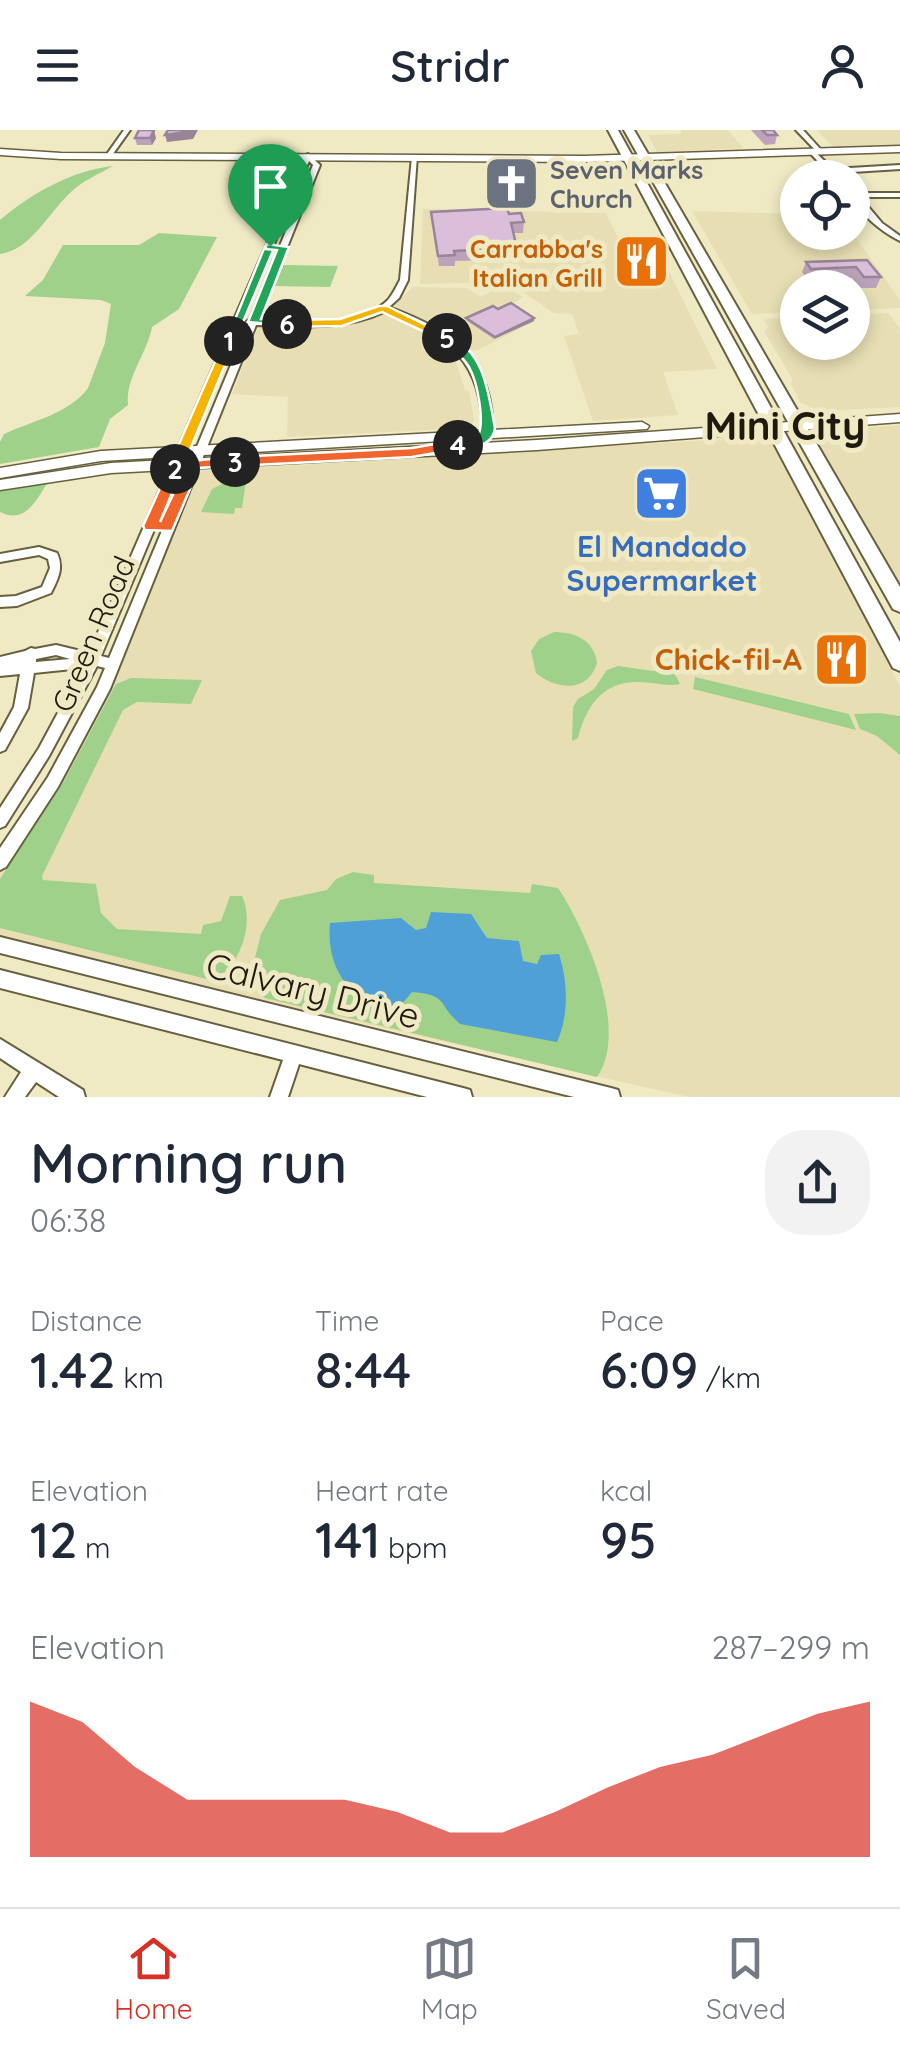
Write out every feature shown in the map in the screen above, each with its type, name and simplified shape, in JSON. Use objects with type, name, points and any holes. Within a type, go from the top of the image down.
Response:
[{"type":"highway","points":[[613,130],[900,662]]},
{"type":"highway","points":[[629,130],[801,424],[900,604]]},
{"type":"main road","points":[[0,152],[108,157],[504,161],[646,160],[894,149]]},
{"type":"main road","points":[[0,472],[86,458],[412,452],[524,432],[900,418]]},
{"type":"main road","points":[[0,485],[83,470],[188,458],[772,424]]},
{"type":"street","points":[[108,157],[127,130]]},
{"type":"street","points":[[798,130],[822,152]]},
{"type":"street","points":[[809,130],[827,160]]},
{"type":"street","points":[[870,168],[900,163],[894,149]]},
{"type":"street","name":"Green Road","points":[[0,862],[71,750],[114,665],[238,322],[311,160]]},
{"type":"street","name":"Green Road","points":[[0,821],[44,752],[92,662],[150,526],[254,322],[292,226],[311,160]]},
{"type":"street","points":[[238,322],[330,324],[360,318],[397,297],[403,285],[415,160]]},
{"type":"street","points":[[870,195],[900,196]]},
{"type":"street","points":[[870,214],[900,240]]},
{"type":"street","points":[[278,226],[292,226]]},
{"type":"street","points":[[270,246],[284,247]]},
{"type":"street","points":[[383,308],[447,338],[470,358],[480,378],[489,441]]},
{"type":"street","points":[[150,526],[166,527]]},
{"type":"street","points":[[0,558],[39,550],[53,556],[56,568],[47,590],[17,601],[0,602]]},
{"type":"street","points":[[0,671],[31,660]]},
{"type":"street","points":[[0,746],[21,708],[31,660]]},
{"type":"street","points":[[0,662],[114,665]]},
{"type":"street","name":"Calvary Drive","points":[[0,945],[611,1097]]},
{"type":"street","points":[[0,979],[463,1097]]},
{"type":"street","points":[[0,1048],[76,1097]]},
{"type":"street","points":[[279,1097],[294,1054]]},
{"type":"street","points":[[14,1097],[34,1070]]},
{"type":"shaded area","points":[[680,130],[728,130],[743,148],[657,152],[648,135],[682,134]]},
{"type":"shaded area","points":[[817,130],[900,130],[900,146],[834,148]]},
{"type":"shaded area","points":[[423,209],[606,213],[623,248],[657,247],[717,369],[663,372],[678,415],[593,421],[564,336],[579,334],[572,314],[554,313],[508,282],[420,284]]},
{"type":"shaded area","points":[[692,211],[780,214],[780,250],[865,250],[900,300],[900,308],[870,309],[870,270],[780,270],[780,313],[752,314]]},
{"type":"shaded area","points":[[502,285],[523,297],[511,305],[536,320],[480,349],[454,356],[465,390],[469,391],[474,421],[468,428],[287,437],[288,397],[232,394],[257,330],[264,326],[341,325],[384,314],[413,287],[466,288],[481,297]]},
{"type":"shaded area","points":[[888,313],[900,329],[900,407],[819,411],[800,402],[781,360],[870,360],[870,314]]},
{"type":"shaded area","points":[[780,318],[780,358],[764,331],[769,327],[763,319]]},
{"type":"shaded area","points":[[900,425],[900,584],[811,432]]},
{"type":"shaded area","points":[[760,437],[772,444],[900,686],[900,1097],[689,1097],[305,1010],[0,935],[0,869],[86,733],[114,681],[199,471]]},
{"type":"green space","points":[[113,166],[75,188],[21,245],[0,254],[0,220],[12,210],[68,178]]},
{"type":"green space","points":[[159,233],[217,237],[179,309],[152,327],[130,385],[128,405],[110,419],[99,447],[0,464],[4,434],[60,411],[88,388],[105,343],[111,304],[101,300],[25,296],[43,280],[63,245],[139,245]]},
{"type":"green space","points":[[283,265],[338,266],[330,287],[274,286]]},
{"type":"green space","points":[[237,477],[246,481],[242,508],[235,508],[234,514],[201,512],[212,489]]},
{"type":"green space","points":[[49,480],[24,513],[0,512],[0,490]]},
{"type":"green space","points":[[554,632],[576,636],[592,648],[597,663],[593,673],[579,684],[553,683],[536,673],[531,651],[539,639]]},
{"type":"green space","points":[[618,666],[675,674],[680,684],[639,682],[615,686],[591,706],[578,738],[572,741],[573,707],[594,689],[607,670]]},
{"type":"green space","points":[[695,677],[849,714],[856,730],[693,689]]},
{"type":"green space","points":[[131,678],[202,680],[191,704],[137,702],[123,710],[43,880],[96,884],[101,913],[117,929],[201,934],[203,925],[221,921],[230,896],[242,896],[247,918],[243,943],[232,965],[215,981],[0,928],[0,879],[63,783],[116,684]]},
{"type":"green space","points":[[854,714],[900,716],[900,755],[877,736],[860,729]]},
{"type":"green space","points":[[353,872],[374,875],[374,883],[530,893],[532,884],[558,888],[581,929],[607,1008],[606,1057],[597,1077],[265,998],[249,981],[261,934],[280,900],[327,890],[336,879]]},
{"type":"water","points":[[431,912],[471,914],[487,938],[519,941],[523,961],[537,964],[541,955],[559,954],[566,998],[557,1042],[460,1024],[437,998],[424,993],[412,992],[396,1011],[380,1007],[365,1000],[344,981],[332,955],[330,923],[401,918],[416,930],[426,928]]},
{"type":"building","points":[[139,130],[154,130],[150,138],[135,138]]},
{"type":"building","points":[[168,130],[192,130],[192,131],[165,135]]},
{"type":"building","points":[[507,208],[509,214],[521,213],[524,222],[511,223],[517,248],[454,251],[455,255],[438,256],[431,212]]},
{"type":"building","points":[[632,248],[649,248],[655,260],[639,262]]},
{"type":"building","points":[[867,260],[881,277],[870,277],[870,270],[856,267],[811,269],[806,262]]},
{"type":"building","points":[[511,303],[534,318],[495,337],[466,318],[493,306],[498,309]]},
{"type":"place","name":"Seven Marks Church","points":[[511,183]]},
{"type":"place","name":"Carrabba's Italian Grill","points":[[642,262]]},
{"type":"place","name":"El Mandado Supermarket","points":[[662,494]]},
{"type":"place","name":"Chick-fil-A","points":[[841,659]]},
{"type":"district","name":"Mini City","points":[[785,425]]},
{"type":"route","points":[[270,246],[284,247],[254,322],[330,324],[383,308],[432,330],[462,348],[478,371],[488,435],[474,443],[412,452],[194,464],[166,527],[150,526],[177,464],[270,246]]}]
